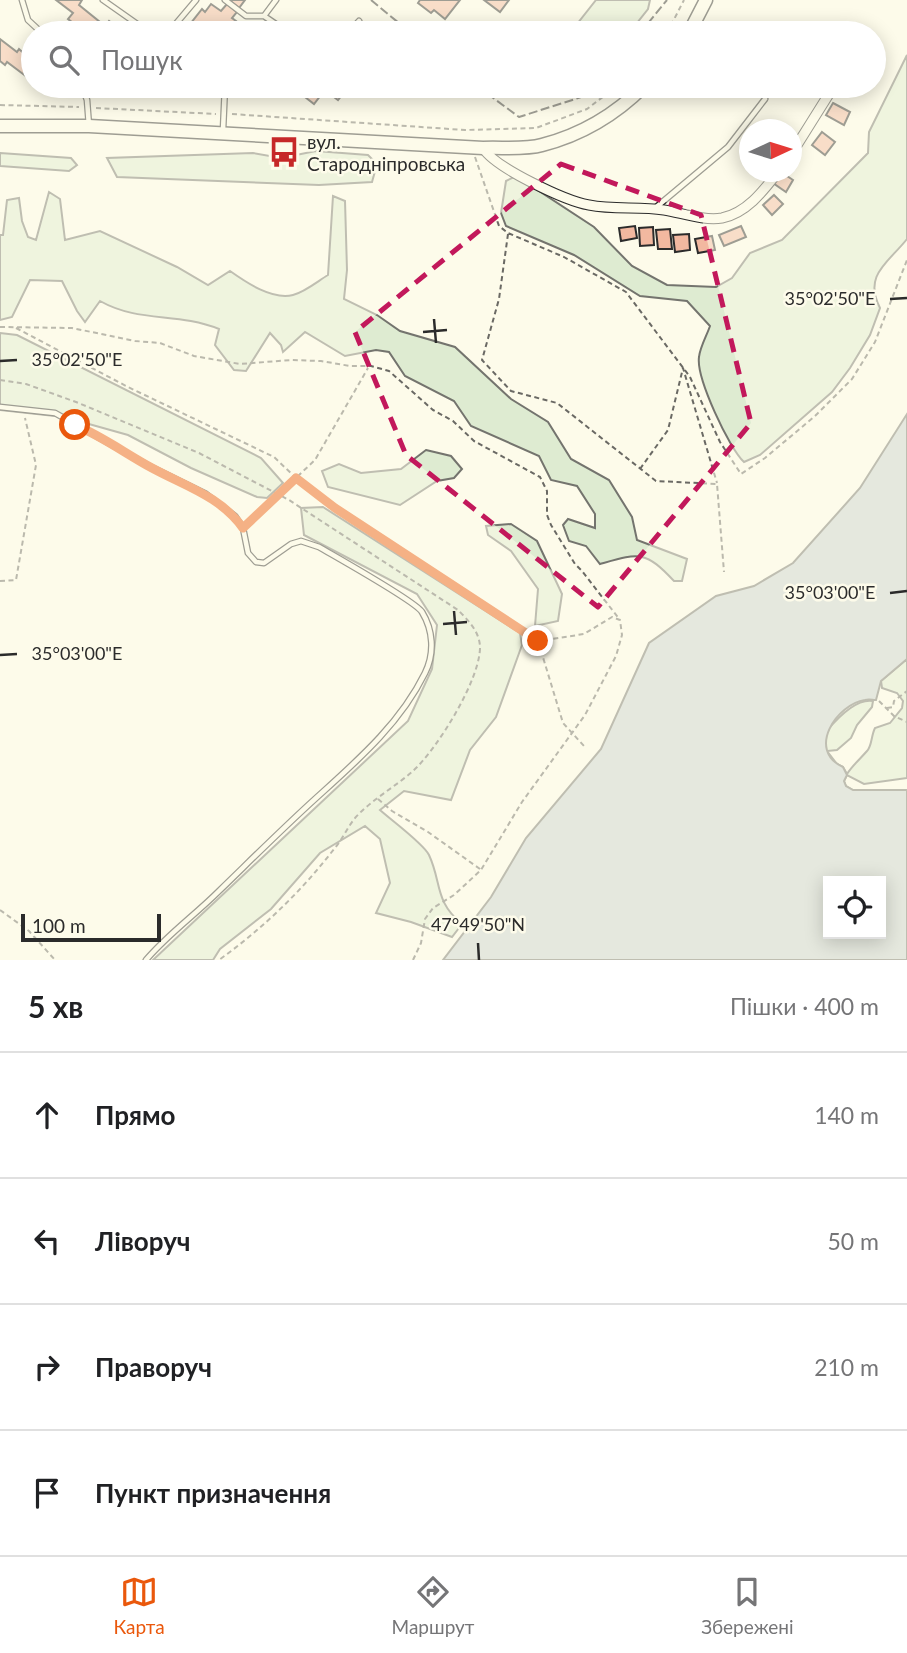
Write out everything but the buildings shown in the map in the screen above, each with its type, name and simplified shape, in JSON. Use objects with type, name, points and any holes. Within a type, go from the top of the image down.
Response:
[{"type":"street","points":[[695,21],[706,0]]},
{"type":"street","points":[[0,126],[89,126],[476,148],[540,146],[595,125],[632,98]]},
{"type":"street","points":[[802,137],[826,98]]},
{"type":"street","points":[[476,148],[516,173],[587,205],[654,209],[722,218],[744,209],[770,182]]},
{"type":"lane","points":[[22,0],[29,21]]},
{"type":"lane","points":[[103,0],[133,21]]},
{"type":"lane","points":[[178,21],[196,0]]},
{"type":"lane","points":[[225,0],[246,16],[264,16],[271,21]]},
{"type":"lane","points":[[264,16],[276,0]]},
{"type":"lane","points":[[86,98],[89,126]]},
{"type":"lane","points":[[223,133],[225,98]]},
{"type":"lane","points":[[654,209],[728,147],[765,99]]},
{"type":"lane","points":[[0,407],[55,412],[153,468],[206,494],[235,516],[243,528],[248,553],[256,562],[264,563],[291,544],[301,541],[319,547],[421,609],[429,628],[432,645],[426,671],[400,716],[356,762],[259,850],[146,960]]},
{"type":"path","points":[[673,21],[684,0]]},
{"type":"path","points":[[0,105],[224,114],[452,129],[536,128],[587,109],[601,98]]},
{"type":"path","points":[[476,148],[483,183],[499,226],[508,233],[564,257],[626,292],[690,377],[720,442],[741,474],[815,416],[852,379],[875,342],[907,260]]},
{"type":"path","points":[[508,233],[499,299],[482,360],[511,391],[557,403],[656,481],[717,484]]},
{"type":"path","points":[[0,327],[72,328],[135,341],[160,343],[194,356],[240,364],[291,360],[371,366],[389,371],[433,410],[453,421],[474,441],[540,477],[547,491],[547,515],[551,525],[575,565],[582,570],[620,620],[622,635],[616,656],[585,715],[522,802],[481,870],[454,895],[432,908],[425,919],[421,943],[413,960]]},
{"type":"path","points":[[15,327],[128,387],[274,457],[335,508],[538,641],[563,723],[584,746]]},
{"type":"path","points":[[243,528],[315,460],[368,368]]},
{"type":"path","points":[[639,469],[668,430],[684,368]]},
{"type":"path","points":[[684,368],[717,484],[724,572]]},
{"type":"path","points":[[0,380],[26,384],[76,402],[199,453],[279,495],[458,610],[471,624],[478,637],[478,662],[455,715],[438,742],[415,769],[355,818],[304,886],[253,935],[219,960]]},
{"type":"path","points":[[0,580],[16,580],[36,465],[23,408]]},
{"type":"path","points":[[538,641],[584,634],[612,617],[620,620]]},
{"type":"path","points":[[886,708],[894,707],[894,701],[907,691]]},
{"type":"path","points":[[879,702],[894,716],[907,722]]},
{"type":"path","points":[[378,799],[481,870]]},
{"type":"path","points":[[0,910],[29,931],[55,960]]},
{"type":"highlighted area","points":[[561,164],[701,215],[751,423],[598,607],[406,455],[355,332]]},
{"type":"green space","points":[[596,0],[650,0],[648,9],[638,21],[579,21]]},
{"type":"green space","points":[[907,55],[907,239],[876,278],[874,287],[880,308],[870,335],[832,392],[760,455],[744,462],[722,428],[699,367],[702,345],[710,326],[687,301],[640,296],[574,255],[506,226],[501,213],[506,181],[516,176],[594,227],[632,266],[667,285],[716,287],[732,278],[750,253],[782,240],[868,153],[869,132]]},
{"type":"green space","points":[[316,151],[368,155],[377,164],[372,182],[319,185],[117,177],[107,158],[253,153],[281,158]]},
{"type":"green space","points":[[0,153],[71,158],[77,165],[69,171],[0,166]]},
{"type":"green space","points":[[49,192],[60,199],[65,240],[100,231],[177,267],[208,285],[230,271],[268,293],[285,296],[302,291],[328,275],[333,196],[345,201],[347,270],[344,299],[377,315],[400,331],[455,347],[511,399],[548,422],[571,459],[609,480],[632,517],[637,540],[687,559],[682,581],[674,581],[656,564],[641,557],[633,556],[600,564],[586,546],[569,541],[563,525],[568,519],[595,528],[595,514],[577,486],[551,480],[539,456],[471,426],[454,401],[405,376],[389,352],[376,350],[345,356],[305,332],[283,352],[281,345],[270,333],[246,371],[234,370],[215,345],[219,329],[188,321],[129,312],[100,301],[85,322],[62,281],[30,280],[12,317],[0,320],[0,235],[3,235],[7,200],[19,198],[22,221],[28,237],[36,240]]},
{"type":"green space","points":[[0,333],[17,335],[261,458],[283,483],[267,498],[257,497],[191,468],[128,435],[64,417],[0,410]]},
{"type":"green space","points":[[426,450],[451,456],[462,469],[454,478],[437,481],[400,505],[328,487],[322,471],[339,464],[361,473],[401,469]]},
{"type":"green space","points":[[323,507],[520,633],[522,645],[496,717],[470,750],[451,800],[404,791],[380,810],[426,850],[443,899],[453,916],[462,924],[452,937],[376,913],[390,883],[380,839],[365,826],[320,853],[271,909],[220,949],[213,960],[153,960],[408,721],[432,669],[437,625],[417,594],[304,535],[301,508]]},
{"type":"green space","points":[[511,524],[537,541],[562,594],[558,621],[535,626],[538,589],[511,551],[488,535],[486,526]]},
{"type":"green space","points":[[907,659],[907,778],[864,784],[847,775],[844,781],[846,786],[853,790],[885,792],[774,808],[831,725],[860,703],[873,701],[872,707],[857,725],[851,738],[837,750],[827,751],[847,774],[869,749],[875,728],[890,723],[902,708],[903,701],[897,693],[882,688],[881,681]]},
{"type":"shaded area","points":[[907,414],[907,659],[881,681],[876,700],[854,703],[836,718],[826,739],[827,750],[832,759],[843,767],[847,775],[844,781],[846,786],[853,790],[907,790],[907,960],[443,960],[491,897],[526,838],[601,749],[649,643],[716,596],[754,586],[793,563],[860,488]]},
{"type":"fence","points":[[371,0],[396,21]]},
{"type":"fence","points":[[650,21],[667,0]]},
{"type":"fence","points":[[493,98],[519,117],[578,98]]},
{"type":"place","name":"вул. Стародніпровська","points":[[284,152]]},
{"type":"route","points":[[75,425],[206,494],[235,516],[243,528],[296,478],[335,508],[538,641]]}]
